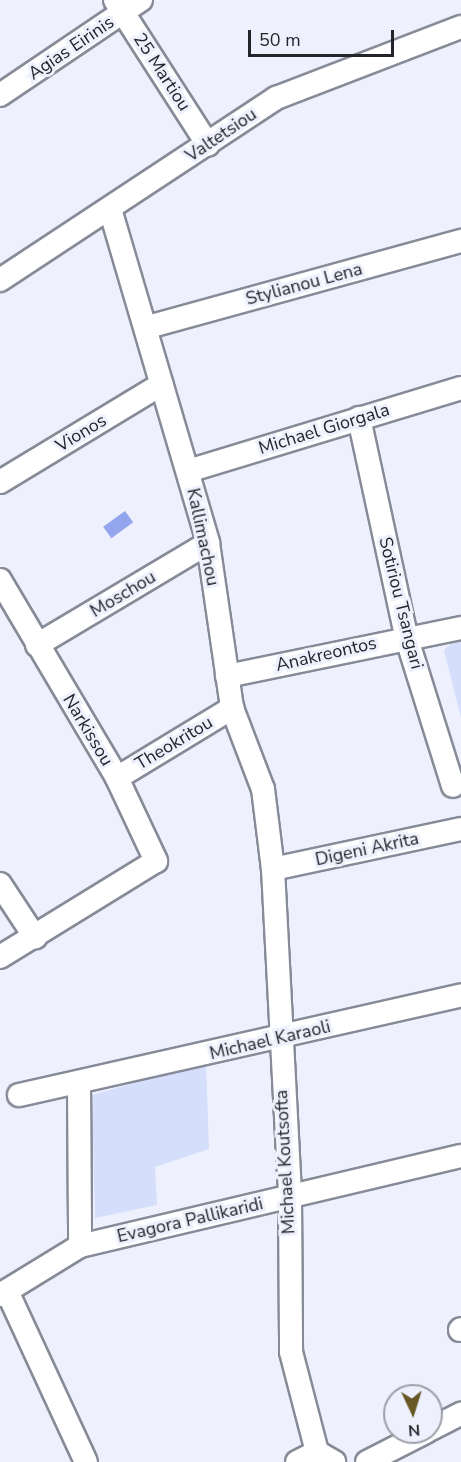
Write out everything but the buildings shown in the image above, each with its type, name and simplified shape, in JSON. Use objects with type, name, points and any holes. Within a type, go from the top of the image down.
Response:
[{"type":"street","name":"Agias Eirinis","points":[[0,95],[126,4]]},
{"type":"street","name":"25 Martiou","points":[[126,4],[208,145]]},
{"type":"street","name":"Valtetsiou","points":[[0,280],[208,145],[276,98],[461,27]]},
{"type":"street","name":"Kallimachou","points":[[110,209],[148,327],[208,543],[232,708],[263,789],[273,869]]},
{"type":"street","name":"Stylianou Lena","points":[[148,327],[461,241]]},
{"type":"street","name":"Vionos","points":[[0,482],[162,384]]},
{"type":"street","name":"Michael Giorgala","points":[[188,471],[461,388]]},
{"type":"street","name":"Sotiriou Tsangari","points":[[359,418],[406,636],[453,786]]},
{"type":"street","name":"Moschou","points":[[38,645],[208,543]]},
{"type":"street","name":"Narkissou","points":[[0,580],[117,778],[156,861],[134,872],[35,937]]},
{"type":"street","name":"Anakreontos","points":[[227,676],[406,636],[461,628]]},
{"type":"street","name":"Theokritou","points":[[117,778],[232,708]]},
{"type":"street","name":"Digeni Akrita","points":[[273,869],[461,829]]},
{"type":"street","name":"Michael Koutsofta","points":[[273,869],[278,1038],[290,1197],[291,1352],[326,1457]]},
{"type":"street","points":[[0,884],[35,937],[0,957]]},
{"type":"street","name":"Michael Karaoli","points":[[20,1095],[461,995]]},
{"type":"street","points":[[79,1083],[80,1246]]},
{"type":"street","name":"Evagora Pallikaridi","points":[[4,1293],[80,1246],[461,1156]]},
{"type":"street","points":[[4,1293],[83,1461]]},
{"type":"street","points":[[443,1423],[461,1414]]},
{"type":"street","points":[[367,1462],[402,1444]]},
{"type":"street","points":[[297,1462],[326,1457]]},
{"type":"shaded area","points":[[461,635],[461,718],[444,650]]},
{"type":"shaded area","points":[[206,1062],[209,1149],[155,1167],[157,1205],[95,1218],[92,1095]]},
{"type":"water","points":[[125,511],[133,522],[111,538],[103,527]]}]
